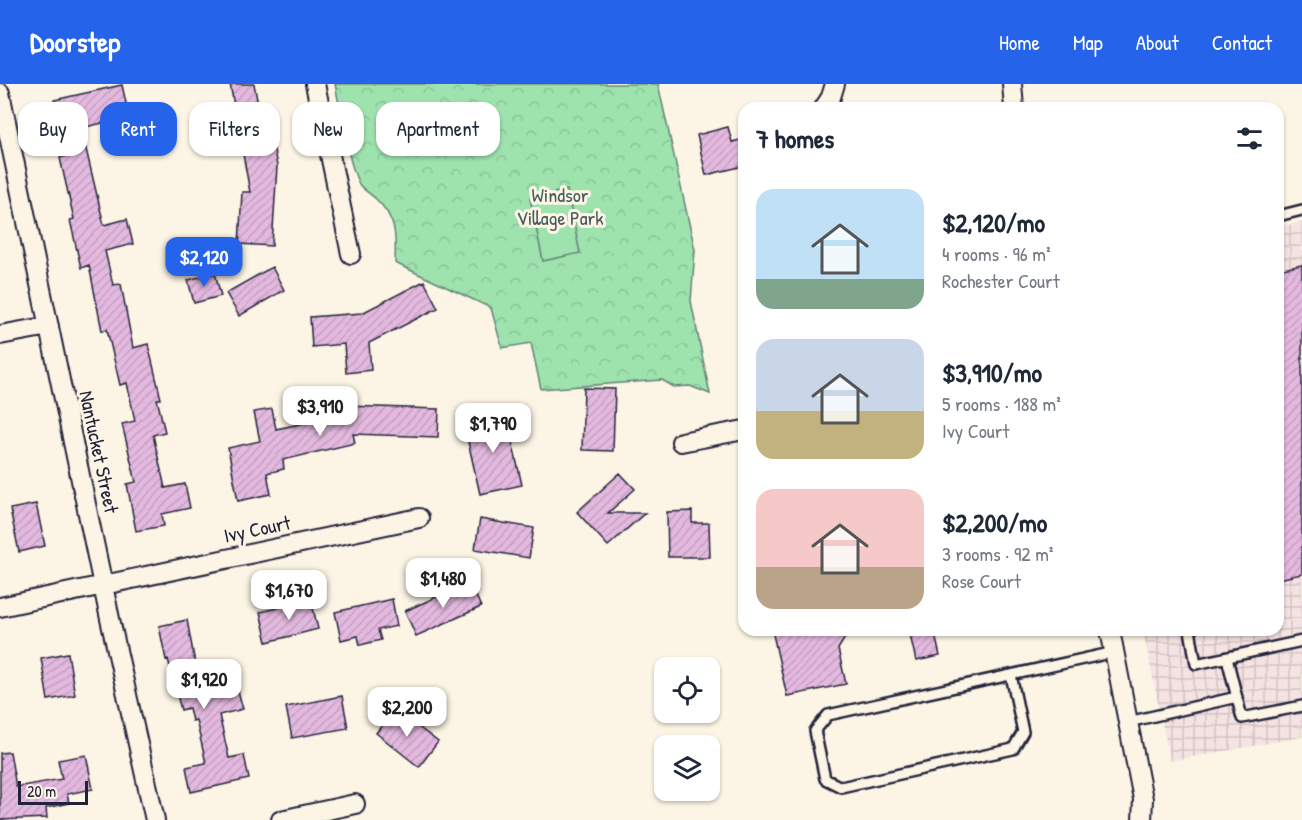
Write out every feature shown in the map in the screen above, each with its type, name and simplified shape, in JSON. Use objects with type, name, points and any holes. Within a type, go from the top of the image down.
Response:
[{"type":"street","points":[[315,84],[351,254]]},
{"type":"street","points":[[828,102],[834,84]]},
{"type":"street","points":[[1012,84],[1014,102]]},
{"type":"street","name":"Nantucket Street","points":[[0,93],[155,820]]},
{"type":"street","points":[[0,335],[49,326]]},
{"type":"street","points":[[681,442],[738,431]]},
{"type":"street","name":"Ivy Court","points":[[0,607],[419,518]]},
{"type":"street","points":[[1111,636],[1143,800],[1142,820]]},
{"type":"street","points":[[1143,800],[1155,820]]},
{"type":"street","points":[[281,820],[356,804]]},
{"type":"lane","points":[[1284,214],[1302,210]]},
{"type":"lane","points":[[1191,636],[1196,664],[1302,641]]},
{"type":"lane","points":[[1011,675],[1023,732],[1013,748],[841,788],[825,779],[815,731],[828,715],[1115,652]]},
{"type":"lane","points":[[1227,657],[1242,718],[1302,706]]},
{"type":"lane","points":[[1128,722],[1236,697]]},
{"type":"shaded area","points":[[1302,222],[1302,737],[1170,761],[1144,636],[1284,636],[1284,226]]},
{"type":"green space","name":"Windsor Village Park","points":[[335,84],[658,84],[695,250],[691,301],[710,394],[690,386],[674,387],[662,380],[541,389],[531,343],[502,348],[491,308],[395,263],[395,236],[392,221],[383,206],[359,184],[350,156],[364,156],[364,102],[339,102]]},
{"type":"green space","points":[[567,190],[580,253],[543,261],[530,198]]},
{"type":"building","points":[[230,84],[254,84],[258,102],[233,102]]},
{"type":"building","points":[[122,85],[126,102],[100,102],[100,124],[88,126],[88,102],[54,102],[54,100]]},
{"type":"building","points":[[728,127],[732,142],[738,140],[738,167],[706,175],[697,135]]},
{"type":"building","points":[[88,156],[104,225],[127,219],[133,244],[105,251],[113,285],[121,284],[133,348],[148,344],[161,399],[157,399],[165,432],[153,435],[165,488],[185,484],[190,508],[162,514],[164,526],[136,531],[127,484],[136,482],[122,424],[135,421],[127,383],[120,385],[107,329],[102,331],[89,265],[81,268],[70,220],[74,219],[60,158]]},
{"type":"building","points":[[243,156],[275,156],[277,166],[272,246],[239,244],[242,192],[250,192]]},
{"type":"building","points":[[1302,265],[1302,574],[1284,578],[1284,269]]},
{"type":"building","points":[[272,267],[284,290],[239,316],[226,293]]},
{"type":"building","points":[[215,273],[221,296],[194,303],[188,280]]},
{"type":"building","points":[[424,281],[438,308],[369,343],[371,370],[346,373],[344,344],[312,347],[310,317],[362,313]]},
{"type":"building","points":[[342,387],[346,406],[439,409],[438,437],[353,434],[355,443],[283,460],[284,469],[267,473],[271,494],[238,501],[228,448],[260,441],[254,412],[272,409],[276,429],[319,420],[313,394]]},
{"type":"building","points":[[584,388],[615,389],[613,451],[582,450]]},
{"type":"building","points":[[506,415],[522,485],[480,494],[464,424]]},
{"type":"building","points":[[620,473],[635,489],[608,513],[645,513],[608,546],[577,512]]},
{"type":"building","points":[[36,504],[45,546],[19,552],[10,509]]},
{"type":"building","points":[[692,511],[692,523],[709,523],[710,557],[668,557],[667,512]]},
{"type":"building","points":[[480,519],[534,528],[529,558],[475,549]]},
{"type":"building","points":[[470,582],[481,607],[416,636],[405,611]]},
{"type":"building","points":[[392,599],[397,626],[378,630],[381,640],[360,645],[358,636],[341,640],[335,612]]},
{"type":"building","points":[[311,600],[318,629],[267,642],[260,612]]},
{"type":"building","points":[[187,620],[197,674],[210,670],[213,685],[235,680],[243,709],[219,715],[229,758],[244,755],[249,779],[191,792],[186,767],[206,763],[196,720],[192,721],[189,708],[181,710],[168,659],[166,660],[159,626]]},
{"type":"building","points":[[773,636],[846,636],[838,649],[846,684],[787,696]]},
{"type":"building","points":[[910,636],[935,636],[940,656],[916,661]]},
{"type":"building","points":[[68,653],[75,695],[48,700],[41,658]]},
{"type":"building","points":[[342,696],[348,728],[292,738],[286,707]]},
{"type":"building","points":[[395,709],[438,742],[419,767],[376,733]]},
{"type":"building","points":[[10,752],[16,787],[62,779],[58,760],[86,755],[93,789],[67,794],[69,803],[46,808],[47,818],[0,820],[0,753]]}]
